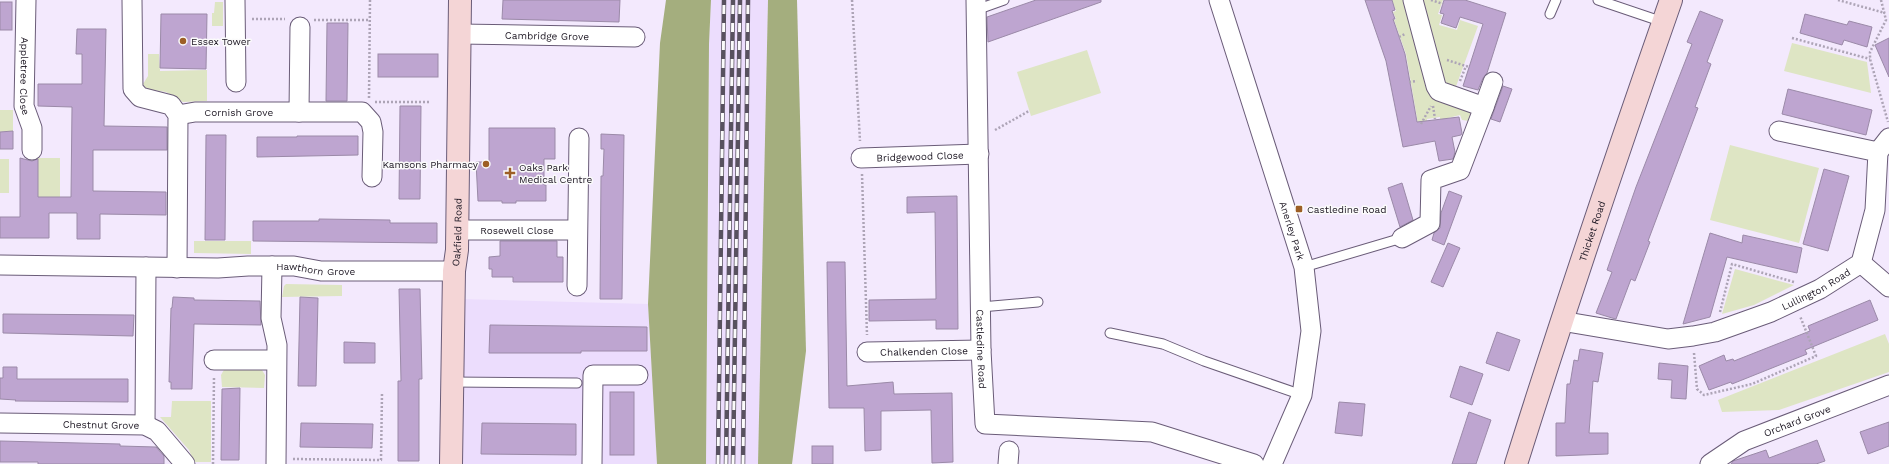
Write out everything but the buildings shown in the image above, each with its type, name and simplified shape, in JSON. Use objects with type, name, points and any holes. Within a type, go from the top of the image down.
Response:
[{"type":"street","name":"Appletree Close","points":[[26,0],[24,106],[32,128],[32,150]]},
{"type":"street","points":[[132,0],[133,89],[140,98],[174,110],[177,268]]},
{"type":"street","points":[[235,0],[236,82]]},
{"type":"street","name":"Oakfield Road","points":[[451,464],[454,272],[457,230],[460,0]]},
{"type":"street","name":"Anerley Park","points":[[1219,0],[1304,268],[1311,331],[1302,395],[1272,464]]},
{"type":"street","points":[[1412,0],[1439,92],[1484,107]]},
{"type":"street","name":"Thicket Road","points":[[1516,464],[1561,321],[1671,0]]},
{"type":"street","name":"Castledine Road","points":[[976,5],[981,350],[985,424],[1152,432],[1254,464]]},
{"type":"street","points":[[299,112],[300,27]]},
{"type":"street","name":"Cambridge Grove","points":[[459,34],[635,37]]},
{"type":"street","points":[[1402,238],[1430,224],[1430,180],[1460,170],[1493,82]]},
{"type":"street","name":"Cornish Grove","points":[[174,110],[195,112],[362,112],[371,122],[372,177]]},
{"type":"street","name":"Lullington Road","points":[[1561,321],[1668,339],[1716,332],[1771,312],[1820,289],[1861,263],[1875,210],[1883,145],[1779,131]]},
{"type":"street","points":[[577,286],[579,138]]},
{"type":"street","name":"Bridgewood Close","points":[[861,158],[979,146]]},
{"type":"street","name":"Rosewell Close","points":[[457,230],[578,230]]},
{"type":"street","points":[[1861,263],[1889,288]]},
{"type":"street","name":"Hawthorn Grove","points":[[0,266],[218,268],[294,266],[321,271],[454,272]]},
{"type":"street","points":[[272,266],[271,318],[277,344],[276,461]]},
{"type":"street","points":[[145,425],[146,268]]},
{"type":"street","name":"Chalkenden Close","points":[[867,352],[981,350]]},
{"type":"street","points":[[214,360],[276,360]]},
{"type":"street","points":[[592,464],[592,375],[638,375]]},
{"type":"street","name":"Orchard Grove","points":[[1710,464],[1744,441],[1889,385]]},
{"type":"street","name":"Chestnut Grove","points":[[0,423],[145,425],[158,431],[185,464]]},
{"type":"lane","points":[[976,5],[1004,0]]},
{"type":"lane","points":[[1550,14],[1556,0]]},
{"type":"lane","points":[[1598,0],[1663,22]]},
{"type":"lane","points":[[1304,268],[1402,238]]},
{"type":"lane","points":[[981,307],[1038,302]]},
{"type":"lane","points":[[1110,333],[1162,344],[1204,361],[1302,395]]},
{"type":"lane","points":[[452,382],[577,383]]},
{"type":"path","points":[[370,0],[369,102],[430,102]]},
{"type":"path","points":[[1431,0],[1443,4]]},
{"type":"path","points":[[1838,0],[1886,13]]},
{"type":"path","points":[[1881,0],[1886,13],[1886,20],[1870,52],[1870,60],[1889,124]]},
{"type":"path","points":[[1792,38],[1870,60]]},
{"type":"path","points":[[1421,124],[1432,104],[1435,119]]},
{"type":"path","points":[[979,146],[1029,111]]},
{"type":"path","points":[[1716,332],[1732,264],[1820,289]]},
{"type":"path","points":[[1693,336],[1697,389],[1704,395],[1752,384],[1816,356],[1794,301]]},
{"type":"path","points":[[213,464],[214,360]]},
{"type":"path","points":[[276,461],[381,460],[382,393]]},
{"type":"shaded area","points":[[711,0],[768,0],[758,464],[706,464],[709,44]]},
{"type":"shaded area","points":[[459,299],[648,304],[657,464],[458,464]]},
{"type":"green space","points":[[666,0],[711,0],[709,44],[706,464],[657,464],[648,304],[660,43]]},
{"type":"green space","points":[[768,0],[797,0],[806,351],[792,464],[758,464]]},
{"type":"green space","points":[[1392,0],[1409,0],[1433,86],[1470,105],[1476,122],[1462,120],[1460,115],[1440,120],[1440,117],[1427,119],[1427,122],[1418,124],[1406,54],[1394,20],[1396,19],[1393,12],[1396,11]]},
{"type":"green space","points":[[1416,0],[1443,0],[1438,14],[1442,15],[1439,25],[1457,30],[1460,20],[1478,26],[1454,92],[1440,85]]},
{"type":"green space","points":[[215,2],[223,2],[223,26],[212,26],[212,13],[214,13]]},
{"type":"green space","points":[[1792,43],[1867,62],[1871,93],[1784,71]]},
{"type":"green space","points":[[1087,50],[1101,93],[1031,116],[1017,72]]},
{"type":"green space","points":[[148,54],[159,54],[160,71],[207,70],[207,101],[183,102],[166,92],[146,89],[143,84],[148,76]]},
{"type":"green space","points":[[0,110],[13,110],[13,131],[0,132]]},
{"type":"green space","points":[[1730,145],[1819,168],[1799,243],[1710,220]]},
{"type":"green space","points":[[38,158],[60,158],[60,197],[38,197]]},
{"type":"green space","points":[[0,159],[9,159],[9,193],[0,193]]},
{"type":"green space","points":[[194,241],[251,241],[251,254],[194,253]]},
{"type":"green space","points":[[1735,269],[1794,285],[1754,305],[1722,314]]},
{"type":"green space","points":[[286,284],[342,285],[342,296],[282,297],[284,286]]},
{"type":"green space","points":[[1885,334],[1889,344],[1889,372],[1779,410],[1722,412],[1718,400]]},
{"type":"green space","points":[[225,368],[262,370],[265,375],[264,388],[222,387],[221,375]]},
{"type":"green space","points":[[172,401],[211,401],[211,462],[194,462],[189,450],[160,417],[171,417]]},
{"type":"railway","points":[[718,464],[724,0]]},
{"type":"railway","points":[[726,464],[733,0]]},
{"type":"railway","points":[[733,464],[740,0]]},
{"type":"railway","points":[[743,464],[748,0]]},
{"type":"place","name":"Essex Tower","points":[[183,41]]},
{"type":"place","name":"Kamsons Pharmacy","points":[[486,164]]},
{"type":"place","name":"Oaks Park Medical Centre","points":[[510,173]]},
{"type":"place","name":"Castledine Road","points":[[1299,209]]}]
